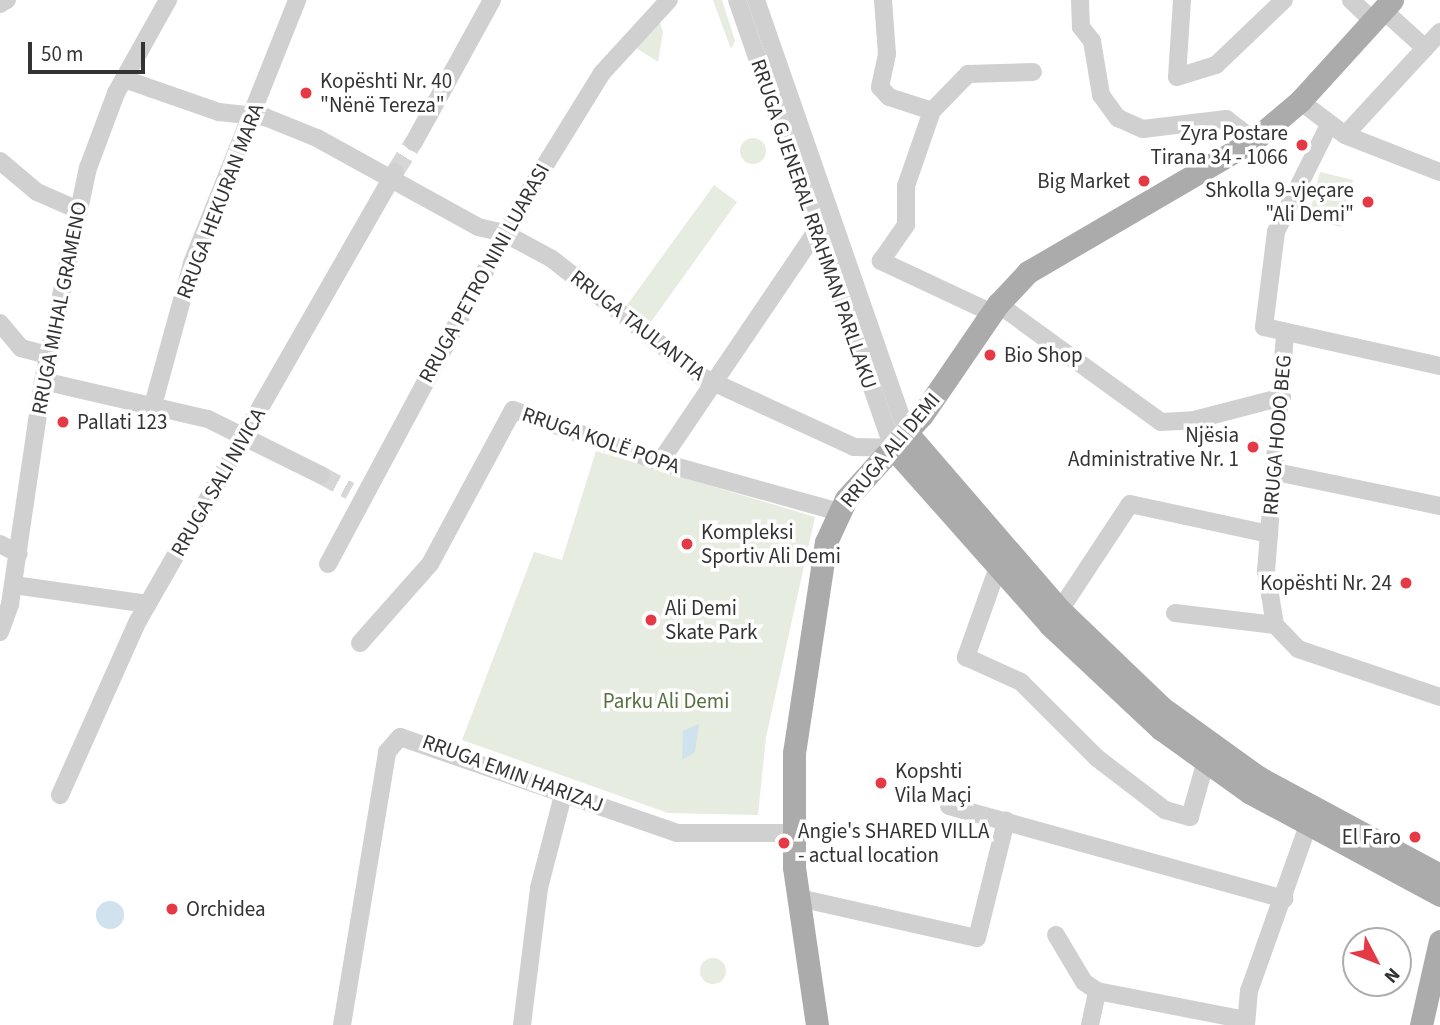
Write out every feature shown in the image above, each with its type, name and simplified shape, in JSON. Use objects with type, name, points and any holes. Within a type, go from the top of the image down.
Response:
[{"type":"main road","name":"RRUGA ALI DEMI","points":[[817,1025],[799,898],[793,833],[794,753],[815,602],[839,512],[900,440],[995,309],[1028,272],[1089,232],[1254,140],[1300,101],[1383,11]]},
{"type":"main road","points":[[900,440],[998,567],[1097,672],[1205,764],[1308,825],[1440,895]]},
{"type":"main road","points":[[900,440],[1060,611],[1204,741],[1440,875]]},
{"type":"main road","points":[[1422,1025],[1440,941]]},
{"type":"street","points":[[0,4],[7,0]]},
{"type":"street","name":"RRUGA MIHAL GRAMENO","points":[[0,632],[14,585],[43,381],[78,209],[124,79],[168,0]]},
{"type":"street","name":"RRUGA HEKURAN MARA","points":[[153,405],[192,263],[297,0]]},
{"type":"street","points":[[414,142],[492,0]]},
{"type":"street","name":"RRUGA PETRO NINI LUARASI","points":[[328,564],[355,494],[504,233],[602,73],[669,0]]},
{"type":"street","name":"RRUGA GJENERAL RRAHMAN PARLLAKU","points":[[737,0],[817,230],[900,440]]},
{"type":"street","name":"RRUGA GJENERAL RRAHMAN PARLLAKU","points":[[756,0],[900,440]]},
{"type":"street","points":[[883,0],[887,54],[880,87],[889,97],[932,111]]},
{"type":"street","points":[[1080,0],[1081,27],[1092,41],[1101,95],[1118,118],[1143,129],[1226,119],[1254,140]]},
{"type":"street","points":[[1182,0],[1177,77],[1216,65],[1284,0]]},
{"type":"street","points":[[1351,0],[1383,11],[1425,48]]},
{"type":"street","points":[[1345,135],[1440,32]]},
{"type":"street","points":[[1033,72],[968,74],[932,111],[906,186],[906,225],[881,261],[916,280],[995,309],[1161,422],[1194,420],[1282,397]]},
{"type":"street","name":"RRUGA TAULANTIA","points":[[124,79],[205,108],[285,124],[394,174],[478,227],[504,233],[581,279],[714,383],[854,447],[900,440]]},
{"type":"street","points":[[1300,101],[1345,135],[1440,172]]},
{"type":"street","name":"RRUGA HODO BEG","points":[[1329,125],[1288,202],[1268,262],[1264,327],[1285,335],[1267,592],[1275,625],[1288,643],[1440,697]]},
{"type":"street","points":[[0,160],[37,192],[78,209]]},
{"type":"street","name":"RRUGA SALI NIVICA","points":[[60,795],[148,604],[394,174]]},
{"type":"street","points":[[660,462],[817,230]]},
{"type":"street","points":[[0,323],[21,348],[48,355]]},
{"type":"street","points":[[1285,335],[1440,366]]},
{"type":"street","points":[[43,381],[153,405],[246,432],[321,475]]},
{"type":"street","name":"RRUGA KOLË POPA","points":[[360,643],[430,564],[513,410],[660,462],[839,512]]},
{"type":"street","points":[[1276,472],[1440,506]]},
{"type":"street","points":[[1060,611],[1130,504],[1269,534]]},
{"type":"street","points":[[0,544],[19,554]]},
{"type":"street","points":[[998,567],[966,657],[1021,682],[1097,758],[1165,810],[1190,817],[1205,764]]},
{"type":"street","points":[[14,585],[148,604]]},
{"type":"street","points":[[1175,613],[1275,625]]},
{"type":"street","name":"RRUGA EMIN HARIZAJ","points":[[342,1025],[392,744],[410,736],[677,833],[793,833]]},
{"type":"street","points":[[522,1025],[539,888],[564,791]]},
{"type":"street","points":[[949,806],[1284,899]]},
{"type":"street","points":[[799,898],[977,938],[1006,821]]},
{"type":"street","points":[[1056,935],[1084,982],[1097,991],[1246,1022],[1249,991],[1284,899],[1308,825]]},
{"type":"street","points":[[1090,1025],[1097,991]]},
{"type":"green space","points":[[713,0],[722,0],[735,41],[731,49]]},
{"type":"green space","points":[[659,20],[663,32],[658,62],[633,46]]},
{"type":"green space","points":[[753,138],[762,142],[766,151],[762,160],[753,164],[744,160],[740,151],[744,142]]},
{"type":"green space","points":[[1320,172],[1353,180],[1341,227],[1308,219]]},
{"type":"green space","points":[[714,185],[737,202],[648,326],[627,305]]},
{"type":"green space","name":"Parku Ali Demi","points":[[596,451],[815,517],[766,737],[758,815],[668,813],[462,740],[534,552],[562,560]]},
{"type":"green space","points":[[713,958],[722,962],[726,971],[722,980],[713,984],[704,980],[700,971],[704,962]]},
{"type":"water","points":[[699,724],[695,752],[682,760],[683,731]]},
{"type":"water","points":[[110,901],[120,905],[124,915],[120,925],[110,929],[100,925],[96,915],[100,905]]},
{"type":"tunnel","points":[[395,172],[414,142]]},
{"type":"tunnel","points":[[321,475],[350,491]]},
{"type":"place","name":"Kopështi Nr. 40 \"Nënë Tereza\"","points":[[306,93]]},
{"type":"place","name":"Zyra Postare Tirana 34 - 1066","points":[[1302,145]]},
{"type":"place","name":"Big Market","points":[[1144,181]]},
{"type":"place","name":"Shkolla 9-vjeçare \"Ali Demi\"","points":[[1368,202]]},
{"type":"place","name":"Bio Shop","points":[[990,355]]},
{"type":"place","name":"Pallati 123","points":[[63,422]]},
{"type":"place","name":"Njësia Administrative Nr. 1","points":[[1253,447]]},
{"type":"place","name":"Kompleksi Sportiv Ali Demi","points":[[687,544]]},
{"type":"place","name":"Kopështi Nr. 24","points":[[1406,583]]},
{"type":"place","name":"Ali Demi Skate Park","points":[[651,620]]},
{"type":"place","name":"Kopshti Vila Maçi","points":[[881,783]]},
{"type":"place","name":"El Faro","points":[[1415,837]]},
{"type":"place","name":"Angie's SHARED VILLA - actual location","points":[[784,843]]},
{"type":"place","name":"Orchidea","points":[[172,909]]}]
